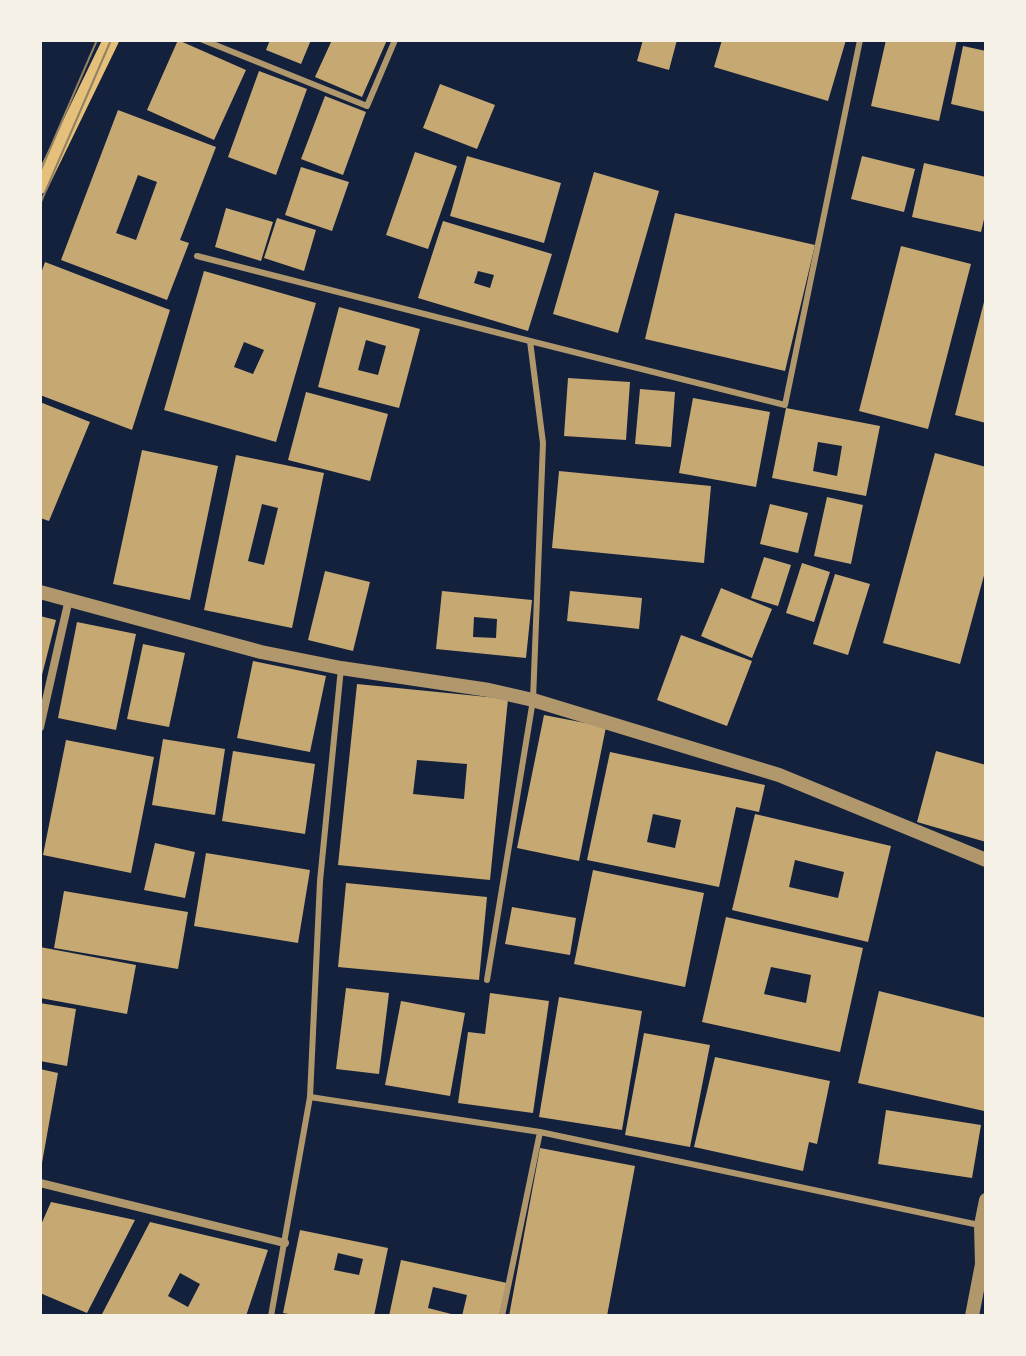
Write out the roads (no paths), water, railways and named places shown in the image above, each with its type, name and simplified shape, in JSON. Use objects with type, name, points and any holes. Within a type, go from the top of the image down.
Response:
[{"type":"main road","points":[[40,186],[111,40]]},
{"type":"street","points":[[40,592],[261,652],[533,700],[779,775],[986,860]]},
{"type":"street","points":[[40,727],[69,599]]},
{"type":"street","points":[[40,1183],[285,1243]]},
{"type":"street","points":[[972,1316],[984,1265],[981,1225],[986,1200]]},
{"type":"lane","points":[[203,40],[367,106],[395,40]]},
{"type":"lane","points":[[197,256],[785,405],[860,40]]},
{"type":"lane","points":[[487,980],[533,700],[543,443],[530,341]]},
{"type":"lane","points":[[271,1316],[310,1097],[320,881],[341,668]]},
{"type":"lane","points":[[310,1097],[540,1132],[981,1225]]},
{"type":"lane","points":[[502,1316],[540,1132]]},
{"type":"tram line","points":[[40,172],[97,40]]},
{"type":"tram line","points":[[40,204],[111,40]]}]
